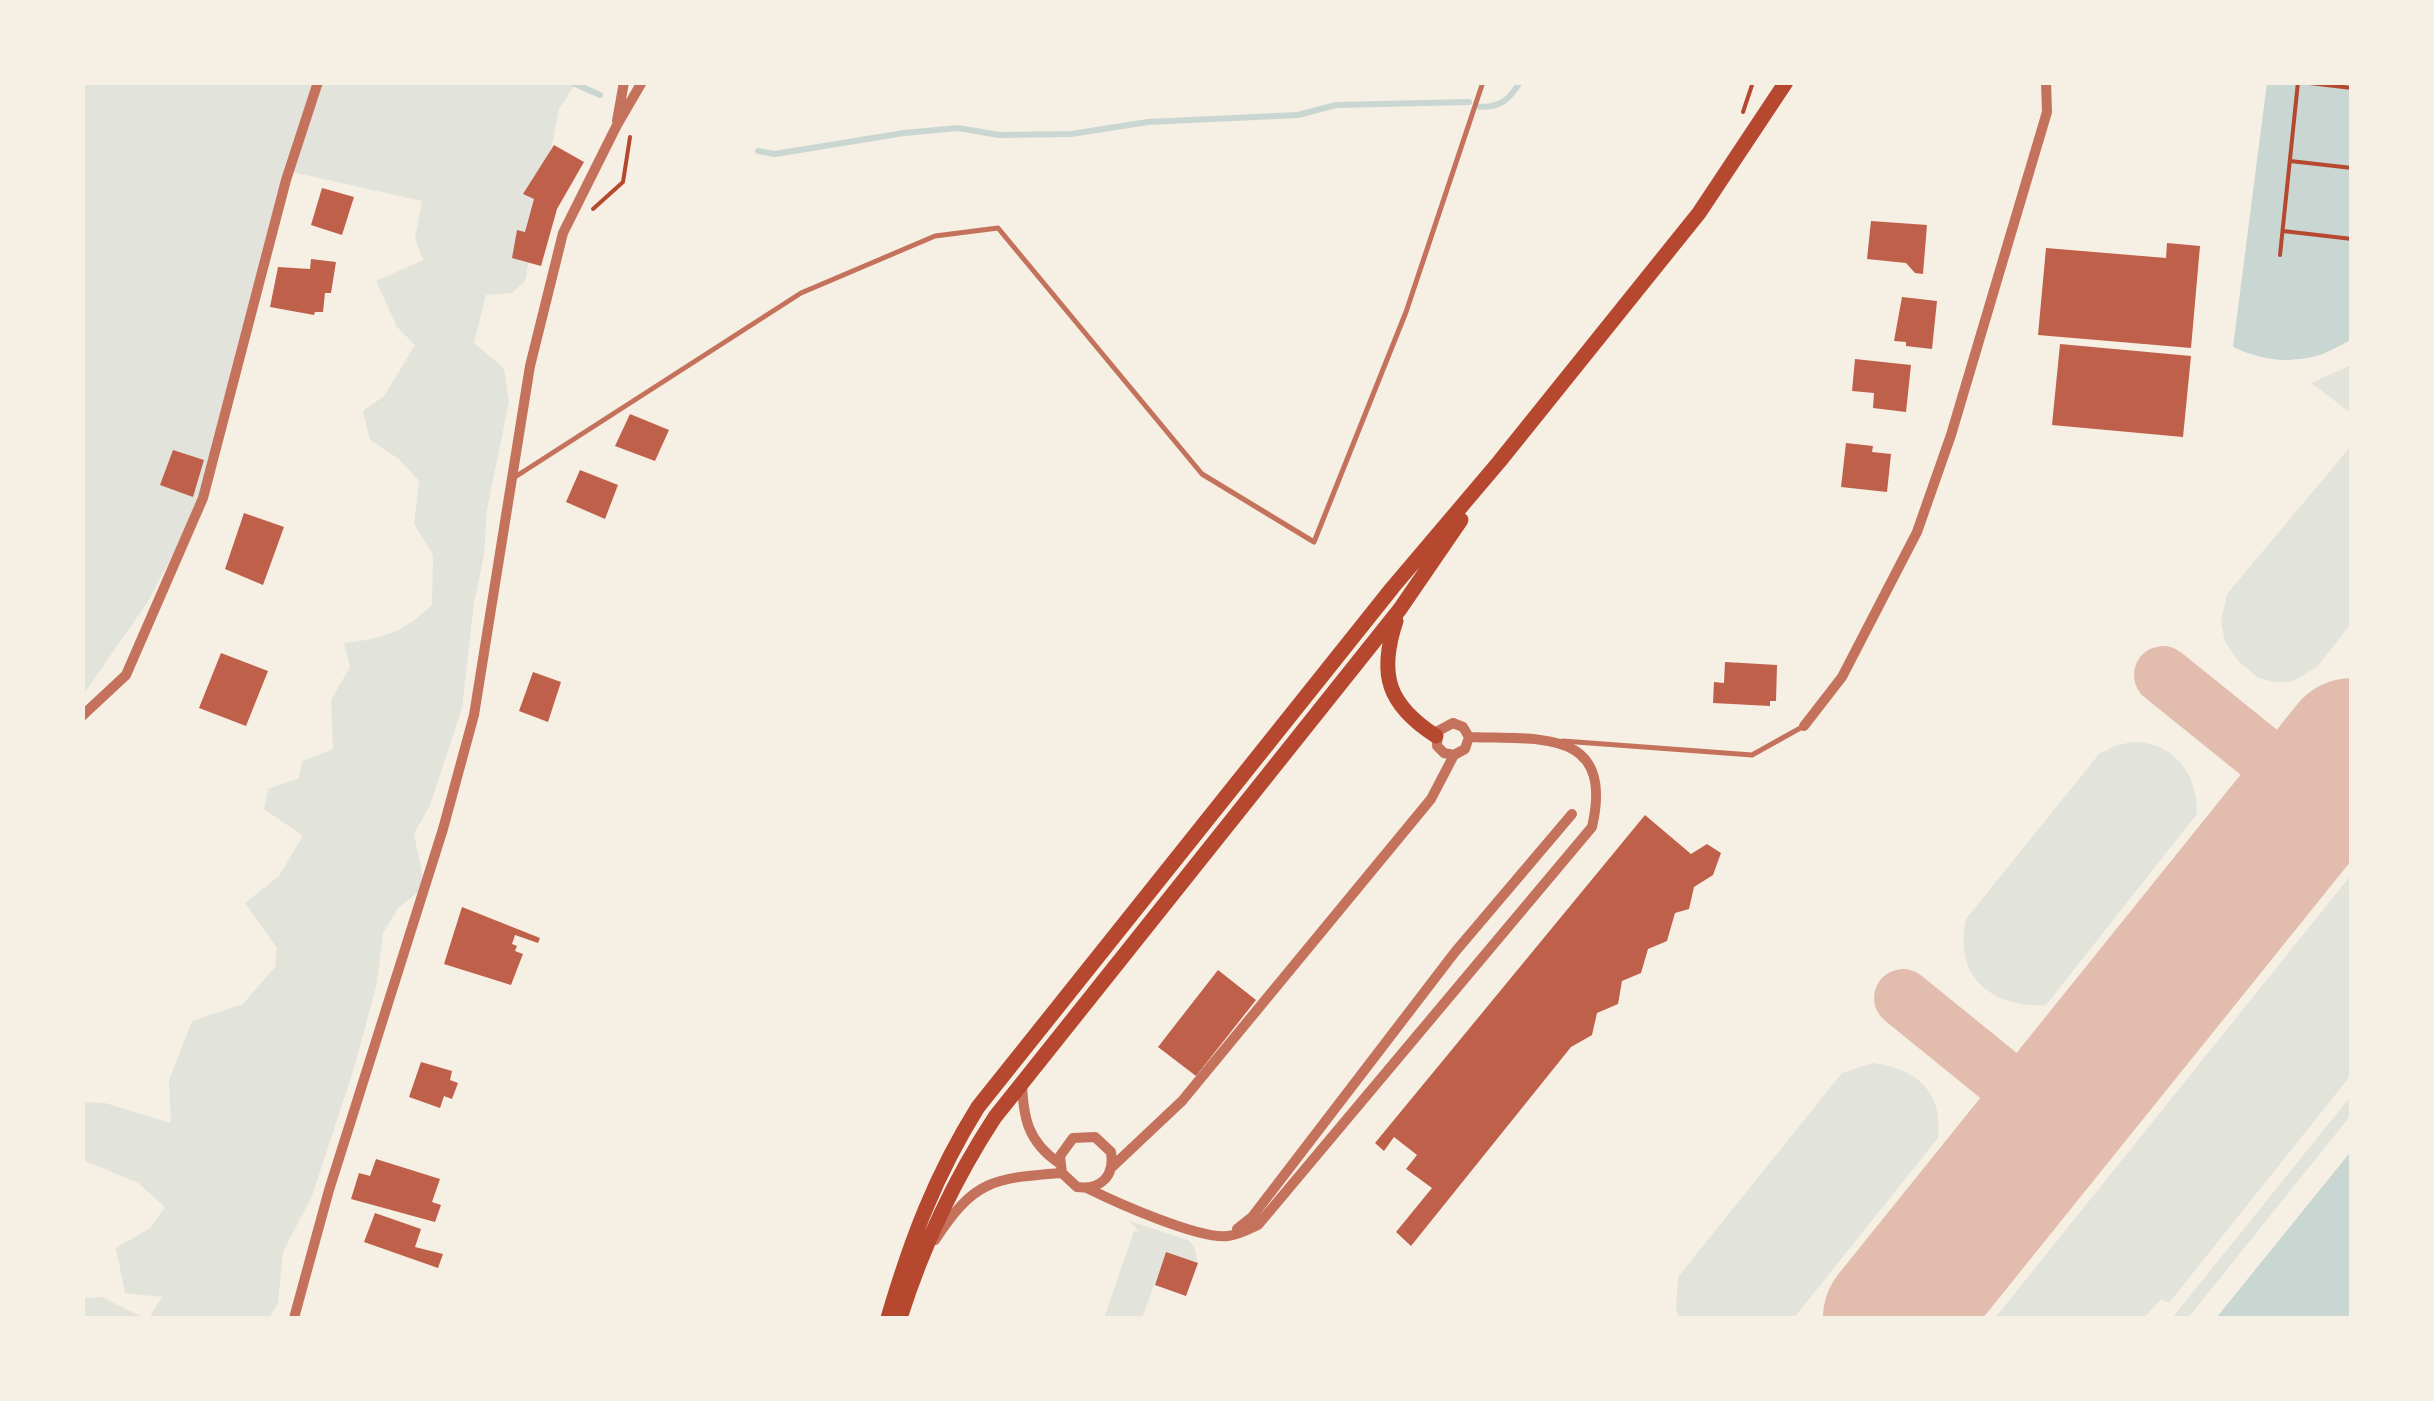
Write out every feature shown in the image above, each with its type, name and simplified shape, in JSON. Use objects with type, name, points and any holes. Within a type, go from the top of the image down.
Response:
[{"type":"main road","points":[[1756,128],[1769,82]]},
{"type":"main road","points":[[888,1318],[913,1235],[952,1148],[1006,1068],[1699,212],[1786,82]]},
{"type":"main road","points":[[900,1318],[948,1194],[968,1157],[1022,1081],[1400,608],[1499,462]]},
{"type":"main road","points":[[1400,608],[1386,661],[1388,682],[1405,712],[1436,736]]},
{"type":"main road","points":[[1022,1081],[1028,1058],[1074,1000],[1080,978]]},
{"type":"street","points":[[82,716],[126,675],[203,498],[286,180],[318,82]]},
{"type":"street","points":[[616,125],[624,82]]},
{"type":"street","points":[[294,1318],[329,1190],[439,844],[474,715],[530,366],[563,234],[616,125],[642,82]]},
{"type":"street","points":[[1804,726],[1842,677],[1917,532],[1951,436],[2047,112],[2046,82]]},
{"type":"street","points":[[1087,1188],[1104,1181],[1112,1167],[1182,1101],[1431,800],[1454,755],[1465,749],[1468,737],[1463,727],[1453,723],[1442,726],[1436,736],[1440,750],[1454,755]]},
{"type":"street","points":[[1022,1081],[1025,1122],[1031,1137],[1077,1187],[1212,1235],[1228,1236],[1258,1226],[1592,826],[1596,807],[1592,769],[1580,752],[1560,741],[1468,737]]},
{"type":"street","points":[[1228,1236],[1252,1218],[1456,952],[1572,814]]},
{"type":"street","points":[[1060,1168],[1067,1142],[1088,1135],[1107,1146],[1112,1167]]},
{"type":"street","points":[[916,1270],[950,1218],[975,1191],[995,1181],[1060,1168]]},
{"type":"lane","points":[[512,478],[801,293],[935,236],[998,228],[1202,474],[1314,542],[1406,312],[1483,82]]},
{"type":"lane","points":[[1560,741],[1752,755],[1804,726]]},
{"type":"path","points":[[2280,255],[2299,82],[2352,88]]},
{"type":"path","points":[[2290,161],[2352,168]]},
{"type":"path","points":[[2283,231],[2352,239]]},
{"type":"shaded area","points":[[82,83],[576,83],[559,109],[525,281],[512,293],[486,295],[474,343],[504,368],[509,402],[487,509],[462,708],[430,805],[414,834],[425,887],[399,907],[383,933],[377,983],[355,1065],[312,1196],[283,1252],[278,1304],[269,1318],[149,1318],[162,1297],[125,1293],[116,1248],[150,1228],[165,1207],[138,1183],[83,1160],[83,1102],[105,1103],[171,1123],[169,1080],[192,1021],[243,1004],[275,967],[277,948],[245,903],[279,876],[303,836],[264,809],[268,789],[299,778],[302,761],[333,749],[331,700],[350,667],[344,643],[392,633],[432,605],[433,555],[414,524],[419,481],[399,459],[370,440],[363,411],[384,396],[415,345],[397,327],[376,281],[423,260],[415,238],[422,201],[292,172],[203,499],[147,603],[83,695]]},
{"type":"shaded area","points":[[2267,83],[2351,83],[2351,340],[2322,354],[2293,360],[2264,357],[2233,347]]},
{"type":"shaded area","points":[[2351,365],[2351,413],[2311,383]]},
{"type":"shaded area","points":[[2351,446],[2351,624],[2317,667],[2291,682],[2257,677],[2238,661],[2225,642],[2221,622],[2227,594]]},
{"type":"shaded area","points":[[2134,742],[2161,748],[2181,764],[2193,787],[2197,814],[2046,1005],[2027,1005],[1994,994],[1981,985],[1965,957],[1966,919],[2099,754]]},
{"type":"shaded area","points":[[2351,875],[2351,1075],[2169,1303],[2161,1299],[2144,1318],[1995,1318]]},
{"type":"shaded area","points":[[1872,1063],[1902,1071],[1924,1085],[1936,1107],[1938,1138],[1794,1318],[1679,1318],[1678,1277],[1842,1073]]},
{"type":"shaded area","points":[[2351,1096],[2351,1115],[2188,1318],[2172,1318]]},
{"type":"shaded area","points":[[2351,1151],[2351,1318],[2216,1318]]},
{"type":"shaded area","points":[[1129,1221],[1188,1240],[1194,1246],[1198,1263],[1166,1253],[1142,1318],[1104,1318],[1134,1231],[1139,1232]]},
{"type":"shaded area","points":[[101,1297],[145,1318],[83,1318],[83,1298]]},
{"type":"pier","points":[[2351,340],[2352,346],[2320,362],[2291,365],[2259,365],[2228,349],[2233,347],[2260,360],[2290,360],[2318,357]]},
{"type":"pier","points":[[2352,1146],[2216,1318],[2211,1318]]},
{"type":"building","points":[[554,145],[584,162],[557,209],[541,266],[512,258],[517,230],[525,232],[534,199],[523,194]]},
{"type":"building","points":[[322,188],[354,197],[342,235],[311,225]]},
{"type":"building","points":[[1871,221],[1927,225],[1923,274],[1915,273],[1906,263],[1867,259]]},
{"type":"building","points":[[2167,243],[2200,246],[2191,348],[2038,335],[2046,248],[2166,258]]},
{"type":"building","points":[[311,259],[336,262],[323,312],[314,315],[270,307],[278,267],[310,269]]},
{"type":"building","points":[[1902,297],[1937,301],[1932,349],[1894,341]]},
{"type":"building","points":[[2060,344],[2191,356],[2183,437],[2052,425]]},
{"type":"building","points":[[1855,359],[1911,365],[1906,412],[1873,408],[1874,393],[1852,391]]},
{"type":"building","points":[[630,414],[669,430],[655,461],[615,446]]},
{"type":"building","points":[[1846,443],[1873,446],[1872,452],[1891,454],[1887,492],[1841,487]]},
{"type":"building","points":[[173,450],[204,460],[193,497],[160,485]]},
{"type":"building","points":[[580,470],[618,485],[605,519],[566,502]]},
{"type":"building","points":[[244,513],[284,527],[263,585],[225,569]]},
{"type":"building","points":[[221,653],[268,671],[246,726],[199,708]]},
{"type":"building","points":[[1725,662],[1777,665],[1776,701],[1770,701],[1770,706],[1713,703],[1714,682],[1724,683]]},
{"type":"building","points":[[533,672],[561,682],[548,722],[519,711]]},
{"type":"building","points":[[1645,815],[1691,854],[1707,844],[1721,853],[1713,875],[1694,887],[1689,909],[1675,913],[1667,941],[1648,949],[1641,973],[1622,981],[1618,1004],[1597,1013],[1592,1035],[1571,1047],[1411,1246],[1396,1232],[1432,1188],[1406,1169],[1417,1155],[1394,1137],[1384,1151],[1375,1143]]},
{"type":"building","points":[[462,907],[540,938],[538,943],[515,935],[512,944],[517,946],[515,951],[523,954],[511,985],[444,964]]},
{"type":"building","points":[[1218,970],[1256,1000],[1196,1076],[1158,1047]]},
{"type":"building","points":[[421,1062],[452,1071],[450,1080],[458,1083],[452,1099],[444,1096],[440,1108],[409,1097]]},
{"type":"building","points":[[376,1159],[440,1179],[432,1202],[441,1205],[435,1222],[351,1199],[359,1173],[370,1176]]},
{"type":"building","points":[[375,1213],[421,1229],[415,1247],[443,1254],[438,1268],[364,1242]]},
{"type":"building","points":[[1166,1252],[1198,1263],[1186,1296],[1155,1285]]},
{"type":"waterway","points":[[571,82],[600,95]]},
{"type":"waterway","points":[[1480,107],[1504,101],[1520,82]]},
{"type":"waterway","points":[[758,151],[775,154],[958,128],[999,135],[1071,134],[1148,122],[1298,115],[1336,105],[1469,102]]},
{"type":"taxiway","points":[[2163,675],[2266,758],[2274,770],[2286,804],[2282,827],[2269,851]]},
{"type":"taxiway","points":[[2266,758],[2288,767],[2310,768],[2332,761],[2352,747]]},
{"type":"taxiway","points":[[1903,998],[2009,1084],[2017,1095],[2025,1118],[2024,1140],[2009,1175]]},
{"type":"taxiway","points":[[2009,1084],[2033,1091],[2055,1090],[2095,1068]]},
{"type":"runway","points":[[1893,1318],[2352,748]]}]
